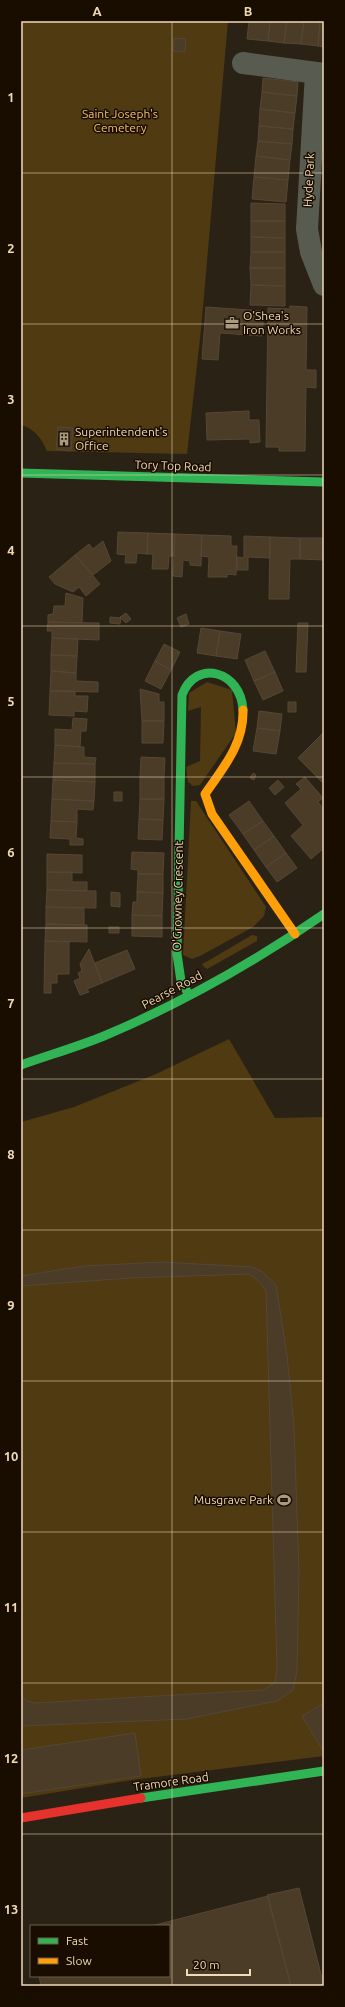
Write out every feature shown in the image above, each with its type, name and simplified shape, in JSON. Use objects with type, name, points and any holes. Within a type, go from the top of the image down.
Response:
[{"type":"street","name":"Hyde Park","points":[[243,63],[320,73],[307,229],[310,252],[324,285]]},
{"type":"street","name":"Tory Top Road","points":[[21,473],[324,482]]},
{"type":"street","name":"O'Growney Crescent","points":[[189,995],[181,981],[177,954],[182,695],[188,682],[197,676],[219,675],[227,677],[240,693],[243,718],[240,734],[234,749],[205,794]]},
{"type":"street","points":[[180,794],[205,794],[212,814],[295,934]]},
{"type":"street","name":"Pearse Road","points":[[21,1065],[102,1037],[189,995],[295,934],[324,914]]},
{"type":"street","name":"Tramore Road","points":[[21,1818],[50,1812],[324,1772]]},
{"type":"green space","name":"Saint Joseph's Cemetery","points":[[21,21],[228,21],[201,330],[187,454],[47,451],[43,442],[34,431],[21,425]]},
{"type":"green space","points":[[207,682],[232,690],[236,733],[200,785],[193,786],[188,782],[186,767],[200,761],[201,707],[188,711],[189,693]]},
{"type":"green space","points":[[191,801],[196,801],[266,907],[264,916],[253,927],[192,959],[183,955]]},
{"type":"green space","points":[[252,935],[257,936],[257,941],[207,969],[202,964],[206,962]]},
{"type":"green space","points":[[229,1039],[275,1118],[324,1117],[324,1756],[132,1780],[21,1798],[21,1122],[74,1107],[156,1074]]},
{"type":"building","points":[[249,21],[270,21],[268,41],[247,39]]},
{"type":"building","points":[[270,21],[287,21],[284,43],[268,41]]},
{"type":"building","points":[[287,21],[304,21],[301,44],[284,43]]},
{"type":"building","points":[[304,21],[320,21],[318,46],[301,44]]},
{"type":"building","points":[[320,21],[324,21],[324,47],[318,46]]},
{"type":"building","points":[[174,38],[186,39],[185,52],[173,51]]},
{"type":"building","points":[[263,78],[298,82],[297,96],[262,92]]},
{"type":"building","points":[[262,92],[297,96],[295,113],[260,109]]},
{"type":"building","points":[[260,109],[295,113],[293,129],[259,126]]},
{"type":"building","points":[[259,126],[293,129],[292,144],[258,141]]},
{"type":"building","points":[[258,141],[292,144],[290,160],[256,156]]},
{"type":"building","points":[[256,156],[290,160],[288,180],[254,177]]},
{"type":"building","points":[[254,177],[288,180],[286,202],[252,199]]},
{"type":"building","points":[[251,203],[285,204],[285,221],[251,221]]},
{"type":"building","points":[[251,221],[285,221],[285,238],[251,237]]},
{"type":"building","points":[[251,237],[285,238],[285,252],[251,252]]},
{"type":"building","points":[[251,252],[285,252],[285,268],[250,268]]},
{"type":"building","points":[[250,268],[285,268],[285,286],[251,285]]},
{"type":"building","points":[[251,285],[285,286],[285,306],[250,305]]},
{"type":"building","points":[[290,306],[307,307],[306,370],[316,370],[316,388],[306,387],[305,451],[279,451],[279,447],[266,447],[268,308],[290,309]]},
{"type":"building","points":[[206,307],[264,311],[262,336],[220,333],[218,360],[202,359]]},
{"type":"building","points":[[249,411],[249,420],[259,420],[260,442],[250,443],[250,439],[207,440],[206,413]]},
{"type":"building","name":"Superintendent's Office","points":[[58,427],[73,428],[71,451],[56,449]]},
{"type":"building","points":[[118,532],[148,533],[147,554],[137,553],[136,563],[125,563],[126,555],[117,554]]},
{"type":"building","points":[[148,533],[175,534],[174,556],[169,556],[168,569],[152,569],[153,554],[147,554]]},
{"type":"building","points":[[175,534],[202,535],[201,566],[190,565],[190,561],[183,560],[182,577],[173,576]]},
{"type":"building","points":[[202,535],[231,536],[231,546],[237,546],[236,575],[227,574],[227,577],[208,577],[209,557],[201,556]]},
{"type":"building","points":[[244,536],[270,537],[270,558],[248,557],[248,570],[237,570],[237,557],[244,558]]},
{"type":"building","points":[[270,537],[300,538],[300,559],[290,559],[289,599],[269,599]]},
{"type":"building","points":[[300,538],[324,538],[324,560],[300,559]]},
{"type":"building","points":[[103,541],[111,561],[93,575],[75,555],[89,544],[93,549]]},
{"type":"building","points":[[75,555],[100,584],[86,596],[79,587],[73,592],[55,584],[49,577]]},
{"type":"building","points":[[66,593],[83,598],[82,623],[48,622],[48,615],[53,614],[54,606],[65,606]]},
{"type":"building","points":[[126,613],[131,619],[126,623],[120,617]]},
{"type":"building","points":[[186,614],[189,624],[181,627],[177,618]]},
{"type":"building","points":[[110,617],[121,618],[120,624],[110,623]]},
{"type":"building","points":[[48,622],[99,623],[99,640],[52,638],[52,631],[47,631]]},
{"type":"building","points":[[298,623],[308,623],[306,672],[296,672]]},
{"type":"building","points":[[201,628],[220,631],[216,656],[197,653]]},
{"type":"building","points":[[220,631],[241,634],[237,659],[216,656]]},
{"type":"building","points":[[52,638],[78,639],[77,656],[51,655]]},
{"type":"building","points":[[164,644],[180,652],[171,670],[155,661]]},
{"type":"building","points":[[265,651],[275,672],[254,681],[245,660]]},
{"type":"building","points":[[51,655],[77,656],[76,673],[51,671]]},
{"type":"building","points":[[155,661],[171,670],[161,689],[145,681]]},
{"type":"building","points":[[51,671],[76,673],[76,681],[98,682],[98,692],[50,691]]},
{"type":"building","points":[[275,672],[283,691],[263,700],[254,681]]},
{"type":"building","points":[[140,689],[159,694],[159,702],[164,702],[164,721],[142,721]]},
{"type":"building","points":[[50,691],[75,691],[75,696],[88,696],[87,712],[74,711],[74,716],[49,715]]},
{"type":"building","points":[[288,702],[296,702],[296,712],[288,712]]},
{"type":"building","points":[[259,711],[282,714],[280,731],[257,728]]},
{"type":"building","points":[[73,718],[87,719],[86,731],[81,731],[80,747],[55,745],[55,729],[72,730]]},
{"type":"building","points":[[142,721],[164,721],[163,743],[142,743]]},
{"type":"building","points":[[257,728],[280,731],[276,754],[253,751]]},
{"type":"building","points":[[324,732],[324,784],[298,758]]},
{"type":"building","points":[[55,745],[84,747],[84,757],[96,758],[95,764],[54,763]]},
{"type":"building","points":[[141,757],[165,758],[164,778],[140,777]]},
{"type":"building","points":[[54,763],[95,764],[95,782],[53,780]]},
{"type":"building","points":[[253,773],[256,775],[254,780],[250,778]]},
{"type":"building","points":[[140,777],[164,778],[164,799],[140,799]]},
{"type":"building","points":[[305,777],[323,798],[318,802],[324,809],[324,848],[311,859],[291,836],[303,825],[285,803],[301,789],[296,784]]},
{"type":"building","points":[[53,780],[95,782],[94,801],[52,799]]},
{"type":"building","points":[[278,780],[284,787],[275,795],[269,788]]},
{"type":"building","points":[[114,792],[122,792],[122,801],[114,801]]},
{"type":"building","points":[[52,799],[94,801],[93,810],[77,809],[77,822],[51,821]]},
{"type":"building","points":[[140,799],[164,799],[163,820],[139,819]]},
{"type":"building","points":[[249,801],[263,821],[243,834],[229,815]]},
{"type":"building","points":[[139,819],[163,820],[162,840],[138,839]]},
{"type":"building","points":[[51,821],[77,822],[76,838],[83,839],[83,845],[70,845],[70,839],[50,838]]},
{"type":"building","points":[[263,821],[274,836],[254,850],[243,834]]},
{"type":"building","points":[[274,836],[286,853],[266,867],[254,850]]},
{"type":"building","points":[[132,852],[164,853],[163,874],[138,874],[138,870],[131,869]]},
{"type":"building","points":[[286,853],[297,868],[277,882],[266,867]]},
{"type":"building","points":[[47,854],[82,855],[82,873],[47,872]]},
{"type":"building","points":[[47,872],[72,872],[72,882],[87,882],[87,891],[47,890]]},
{"type":"building","points":[[138,874],[163,874],[163,893],[137,892]]},
{"type":"building","points":[[47,890],[96,891],[96,908],[46,907]]},
{"type":"building","points":[[111,892],[120,893],[120,907],[111,906]]},
{"type":"building","points":[[137,892],[163,893],[162,916],[132,915],[133,902],[137,902]]},
{"type":"building","points":[[46,907],[84,908],[84,925],[46,924]]},
{"type":"building","points":[[132,915],[162,916],[162,937],[132,936]]},
{"type":"building","points":[[46,924],[87,925],[87,942],[45,941]]},
{"type":"building","points":[[109,927],[119,927],[119,933],[109,933]]},
{"type":"building","points":[[45,941],[69,942],[69,974],[57,974],[57,983],[51,983],[51,993],[44,993]]},
{"type":"building","points":[[89,949],[102,983],[87,989],[89,992],[80,995],[74,981],[80,978],[78,973],[82,971],[80,964]]},
{"type":"building","points":[[127,950],[135,969],[102,983],[95,963]]},
{"type":"building","name":"Musgrave Park","points":[[162,1262],[252,1267],[261,1271],[276,1285],[287,1355],[294,1427],[299,1572],[297,1671],[293,1690],[277,1701],[187,1719],[21,1726],[21,1696],[27,1701],[35,1703],[264,1690],[275,1682],[277,1668],[266,1290],[254,1277],[248,1274],[130,1278],[21,1286],[21,1276],[84,1266]]},
{"type":"building","points":[[324,1703],[324,1752],[302,1716]]},
{"type":"building","points":[[135,1733],[141,1776],[21,1794],[21,1750]]},
{"type":"building","points":[[299,1888],[324,1986],[291,1986],[267,1895]]},
{"type":"building","points":[[268,1896],[291,1986],[41,1986],[39,1977],[170,1977],[170,1925],[155,1925]]},
{"type":"traffic: fast","points":[[21,473],[324,482]]},
{"type":"traffic: fast","points":[[189,995],[181,981],[177,954],[182,695],[189,683],[197,676],[207,673],[217,674],[227,678],[235,686],[240,697],[243,710]]},
{"type":"traffic: fast","points":[[21,1065],[104,1036],[161,1010],[245,965],[324,914]]},
{"type":"traffic: fast","points":[[141,1798],[324,1771]]},
{"type":"traffic: slow","points":[[243,710],[240,734],[236,745],[225,765],[205,794],[212,814],[295,934]]},
{"type":"traffic: jam","points":[[21,1818],[141,1798]]},
{"type":"place","name":"O'Shea's Iron Works","points":[[232,323]]},
{"type":"place","name":"Superintendent's Office","points":[[64,439]]},
{"type":"place","name":"Musgrave Park","points":[[284,1500]]}]
